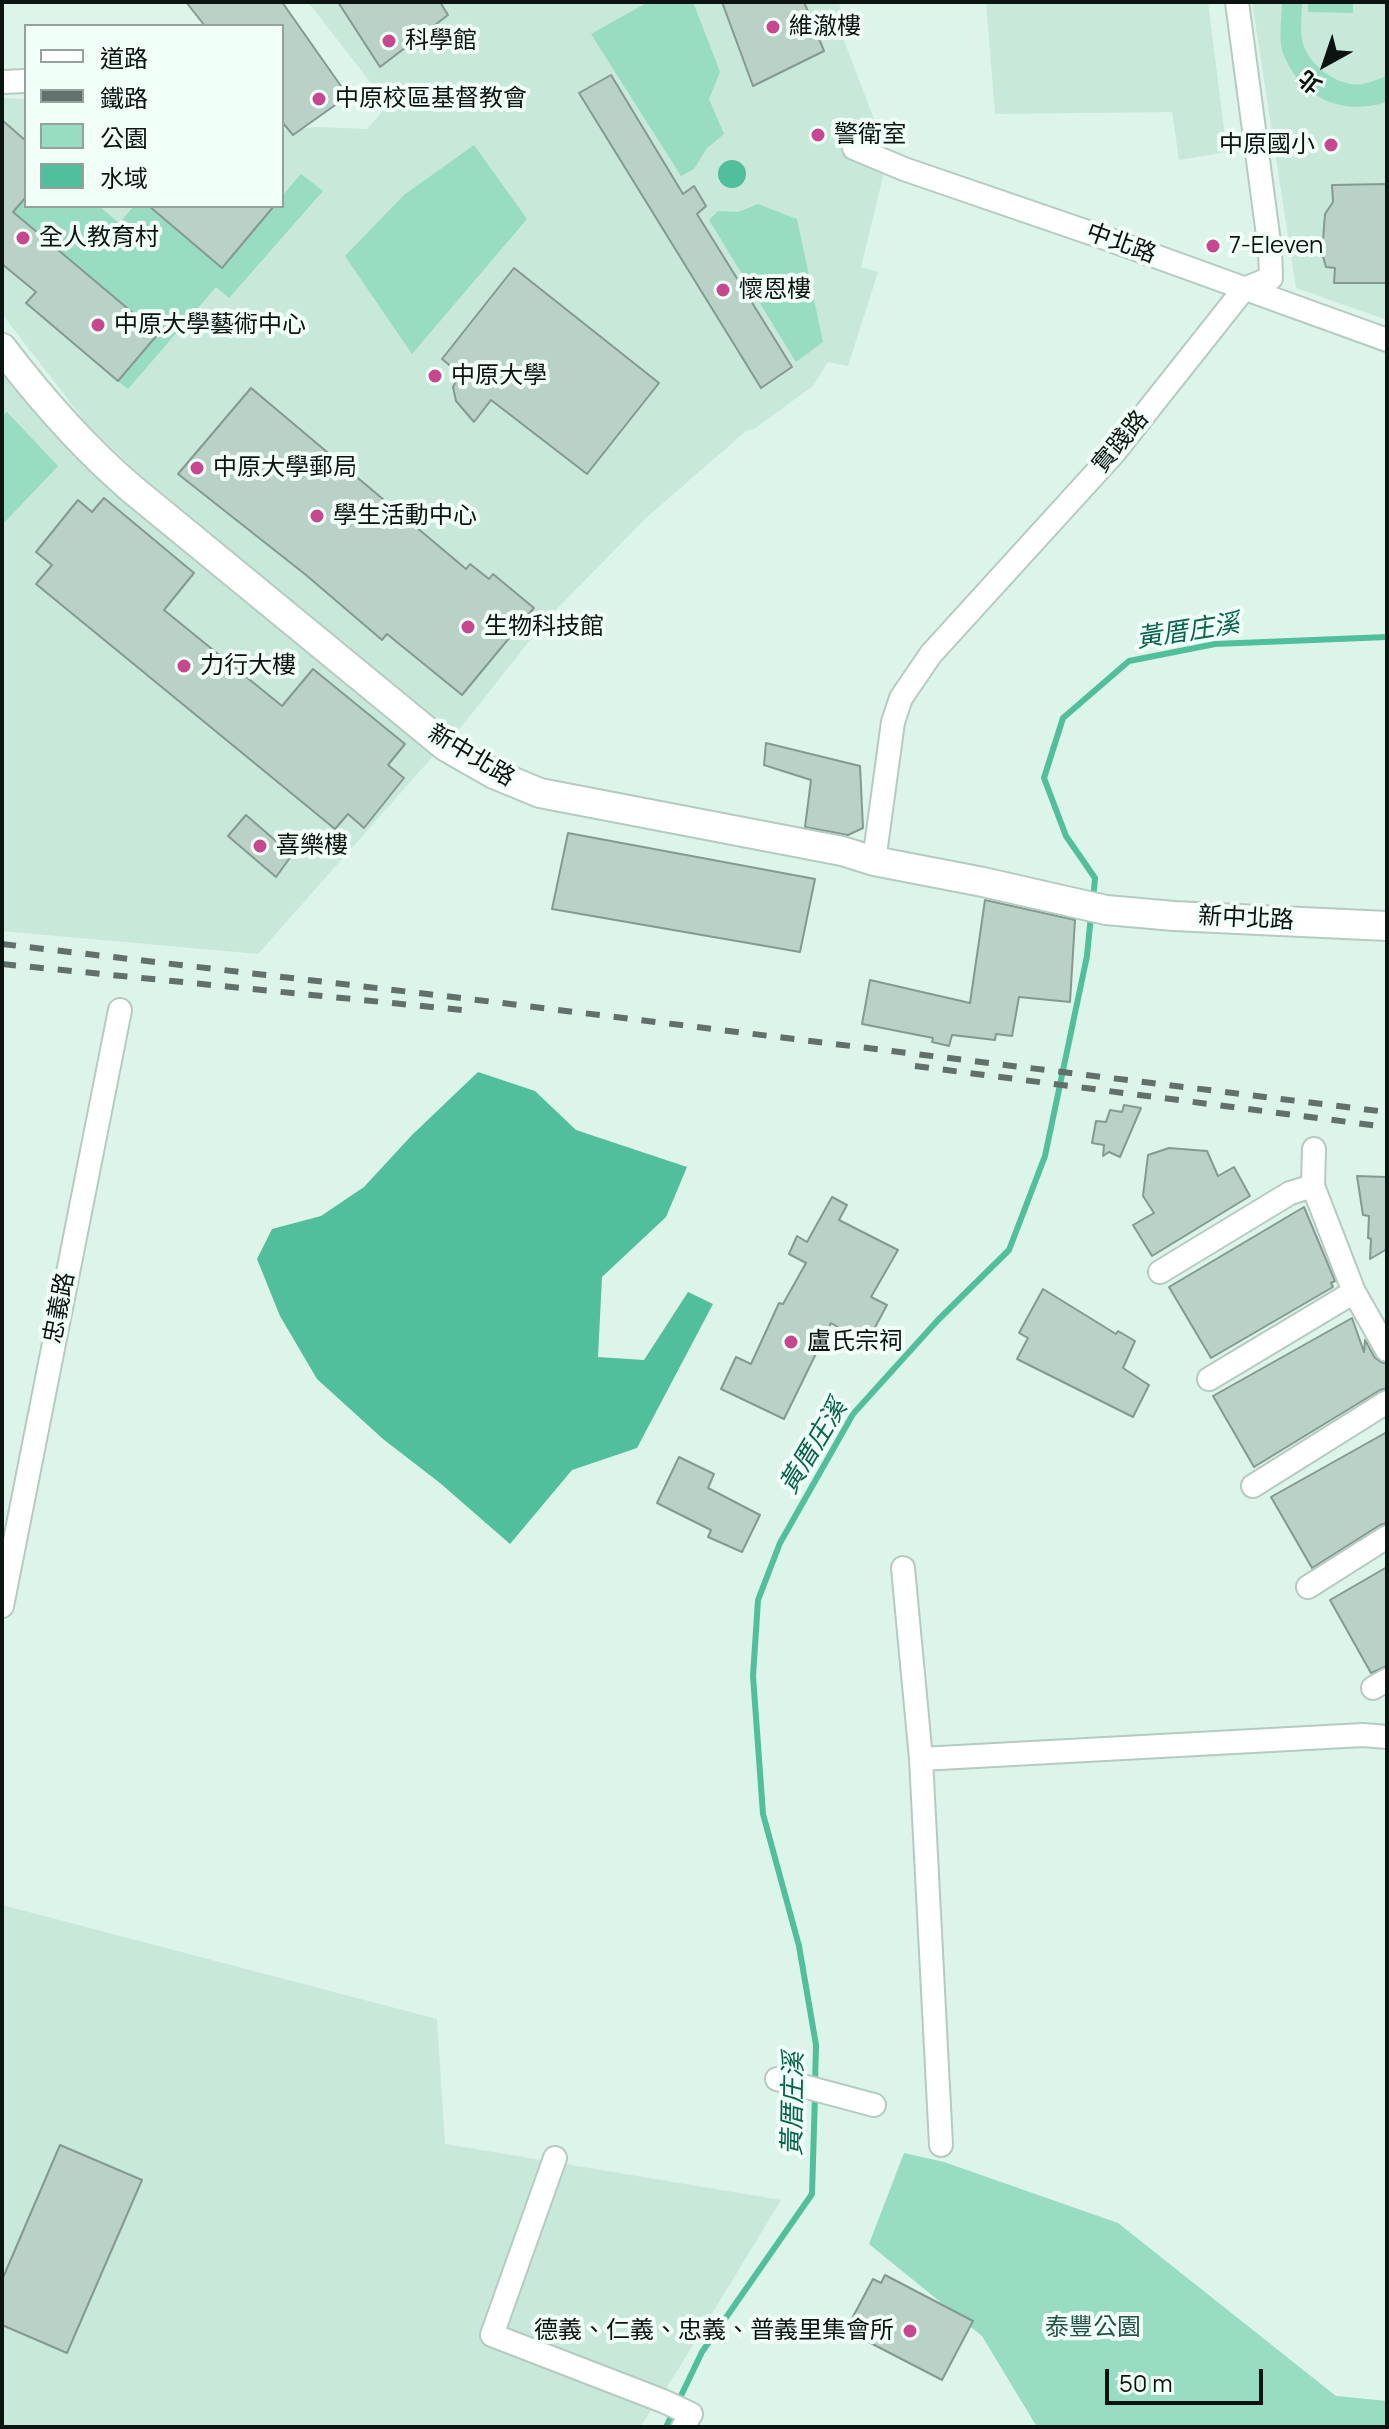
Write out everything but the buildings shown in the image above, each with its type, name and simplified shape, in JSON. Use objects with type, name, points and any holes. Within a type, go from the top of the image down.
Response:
[{"type":"street","name":"實踐路","points":[[874,861],[893,722],[901,698],[931,654],[1114,453],[1244,289],[1271,278],[1269,234],[1237,2]]},
{"type":"street","points":[[2,82],[24,81]]},
{"type":"street","name":"中北路","points":[[854,148],[904,169],[1387,340]]},
{"type":"street","name":"新中北路","points":[[2,348],[97,459],[445,746],[494,774],[540,793],[842,851],[874,861],[1106,910],[1387,926]]},
{"type":"street","name":"忠義路","points":[[2,1606],[120,1010]]},
{"type":"street","points":[[1314,1149],[1313,1186],[1354,1292],[1387,1350]]},
{"type":"street","points":[[1160,1272],[1290,1193],[1313,1186]]},
{"type":"street","points":[[1209,1379],[1354,1292]]},
{"type":"street","points":[[1253,1486],[1387,1402]]},
{"type":"street","points":[[1308,1587],[1387,1537]]},
{"type":"street","points":[[903,1568],[921,1759],[941,2145]]},
{"type":"street","points":[[921,1759],[1363,1735],[1387,1737]]},
{"type":"street","points":[[777,2079],[874,2105]]},
{"type":"street","points":[[555,2158],[492,2335],[663,2401],[687,2421]]},
{"type":"shaded area","name":"中原大學","points":[[308,2],[838,2],[845,21],[842,35],[888,156],[861,267],[878,272],[848,366],[828,362],[813,386],[754,429],[746,431],[646,518],[545,621],[455,735],[137,472],[87,424],[2,314],[2,98],[24,99],[24,208],[284,208],[284,130],[319,127],[367,129],[388,105]]},
{"type":"shaded area","points":[[986,2],[1208,2],[1227,152],[1179,160],[1172,112],[995,114]]},
{"type":"shaded area","name":"中原國小","points":[[1252,2],[1387,2],[1387,320],[1296,288]]},
{"type":"shaded area","points":[[2,360],[263,610],[434,755],[258,954],[2,931]]},
{"type":"shaded area","points":[[2,1905],[437,2019],[445,2144],[781,2200],[640,2427],[2,2427]]},
{"type":"green space","points":[[648,2],[693,2],[720,72],[709,99],[724,134],[707,148],[694,169],[681,176],[591,34]]},
{"type":"green space","points":[[1282,2],[1302,2],[1304,48],[1320,69],[1335,79],[1351,84],[1387,76],[1387,102],[1354,107],[1339,105],[1325,100],[1301,82],[1283,53],[1280,35]]},
{"type":"green space","points":[[1308,2],[1353,2],[1353,13],[1308,12]]},
{"type":"green space","points":[[474,145],[527,219],[412,354],[345,256],[404,195]]},
{"type":"green space","points":[[301,174],[323,191],[229,298],[216,287],[128,389],[118,381],[157,334],[13,212],[24,199],[24,208],[101,208],[119,223],[132,208],[151,208],[222,268],[272,208],[284,208],[284,194]]},
{"type":"green space","points":[[758,204],[797,219],[823,342],[796,362],[709,220],[718,211],[738,212]]},
{"type":"green space","points":[[7,412],[58,466],[2,525],[2,416]]},
{"type":"green space","name":"泰豐公園","points":[[904,2153],[944,2162],[1118,2223],[1336,2396],[1387,2401],[1387,2427],[1037,2427],[982,2336],[869,2244]]},
{"type":"water","points":[[732,160],[742,164],[746,174],[742,184],[732,188],[722,184],[718,174],[722,164]]},
{"type":"water","points":[[478,1072],[535,1091],[576,1130],[687,1167],[666,1217],[602,1277],[598,1357],[644,1360],[688,1292],[713,1304],[637,1448],[572,1470],[510,1544],[440,1483],[383,1439],[317,1379],[280,1316],[257,1259],[272,1229],[321,1216],[364,1187],[412,1135]]},
{"type":"waterway","name":"黃厝庄溪","points":[[1093,900],[1095,878],[1066,836],[1044,778],[1063,718],[1129,661],[1215,644],[1387,637]]},
{"type":"waterway","name":"黃厝庄溪","points":[[815,2084],[816,2045],[799,1946],[763,1814],[753,1676],[758,1600],[780,1543],[853,1414],[938,1320],[1009,1250],[1045,1156],[1087,956],[1091,915]]},
{"type":"waterway","name":"黃厝庄溪","points":[[666,2427],[702,2352],[812,2194],[815,2095]]},
{"type":"railway","points":[[2,944],[1387,1112]]},
{"type":"railway","points":[[2,964],[462,1010]]},
{"type":"railway","points":[[915,1066],[1387,1127]]},
{"type":"place","name":"維澈樓","points":[[773,27]]},
{"type":"place","name":"科學館","points":[[389,41]]},
{"type":"place","name":"中原校區基督教會","points":[[319,99]]},
{"type":"place","name":"警衛室","points":[[818,135]]},
{"type":"place","name":"中原國小","points":[[1331,145]]},
{"type":"place","name":"全人教育村","points":[[23,238]]},
{"type":"place","name":"7-Eleven","points":[[1213,246]]},
{"type":"place","name":"懷恩樓","points":[[723,290]]},
{"type":"place","name":"中原大學藝術中心","points":[[98,325]]},
{"type":"place","name":"中原大學","points":[[435,376]]},
{"type":"place","name":"中原大學郵局","points":[[197,468]]},
{"type":"place","name":"學生活動中心","points":[[317,516]]},
{"type":"place","name":"生物科技館","points":[[468,627]]},
{"type":"place","name":"力行大樓","points":[[184,666]]},
{"type":"place","name":"喜樂樓","points":[[260,846]]},
{"type":"place","name":"盧氏宗祠","points":[[791,1342]]},
{"type":"place","name":"德義、仁義、忠義、普義里集會所","points":[[910,2331]]}]
